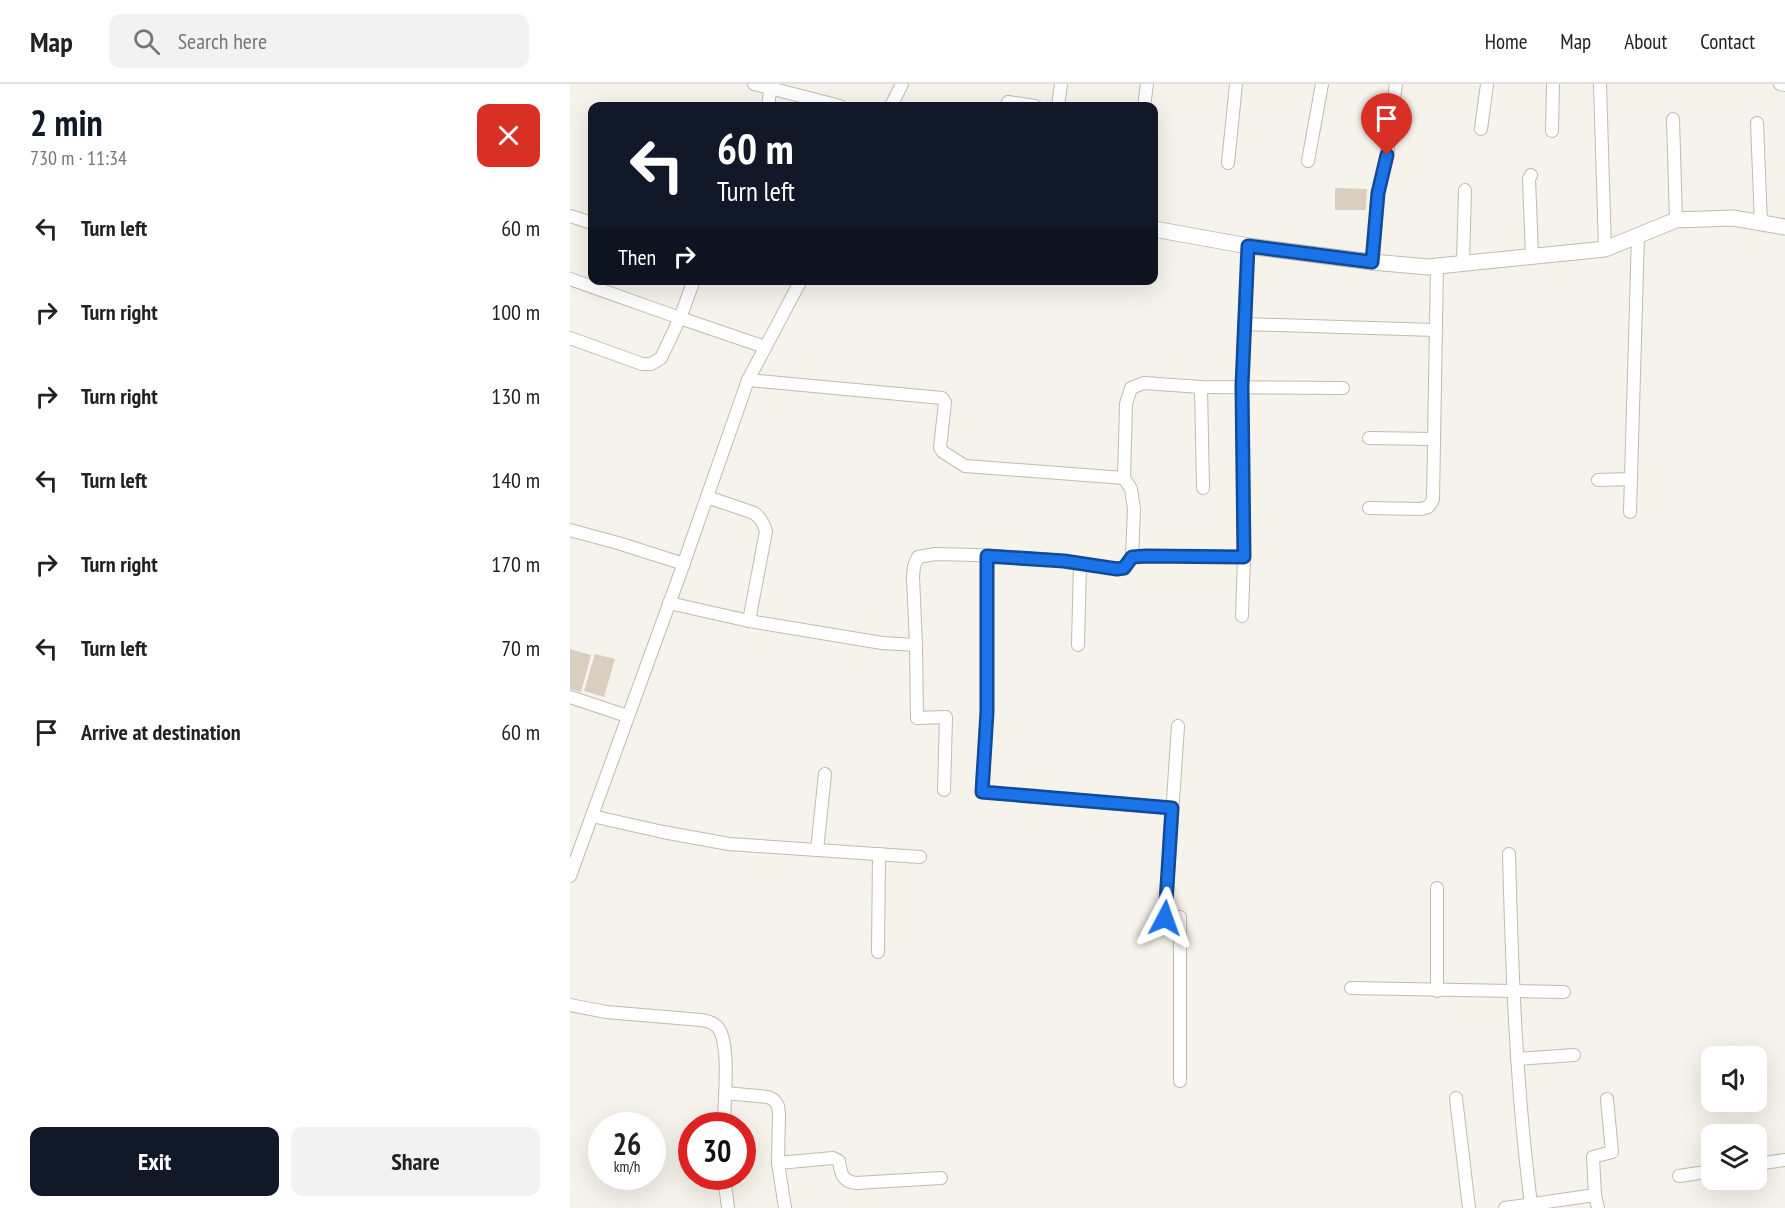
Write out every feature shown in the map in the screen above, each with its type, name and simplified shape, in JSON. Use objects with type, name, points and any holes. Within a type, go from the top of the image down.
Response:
[{"type":"street","points":[[754,84],[771,86],[826,102]]},
{"type":"street","points":[[893,102],[902,84]]},
{"type":"street","points":[[1059,102],[1061,84]]},
{"type":"street","points":[[1145,102],[1147,84]]},
{"type":"street","points":[[1228,163],[1236,84]]},
{"type":"street","points":[[1308,161],[1322,84]]},
{"type":"street","points":[[1372,262],[1378,193],[1387,155],[1396,84]]},
{"type":"street","points":[[1481,129],[1487,84]]},
{"type":"street","points":[[1552,131],[1553,84]]},
{"type":"street","points":[[1600,84],[1605,249]]},
{"type":"street","points":[[1780,84],[1785,85]]},
{"type":"street","points":[[769,102],[771,86]]},
{"type":"street","points":[[1674,119],[1676,220]]},
{"type":"street","points":[[1757,123],[1761,224]]},
{"type":"street","points":[[1531,175],[1529,179],[1532,256]]},
{"type":"street","points":[[1463,263],[1465,190]]},
{"type":"street","points":[[570,216],[588,222]]},
{"type":"street","points":[[1158,231],[1248,246],[1428,267],[1605,249],[1676,220],[1733,218],[1785,227]]},
{"type":"street","points":[[1630,512],[1638,235]]},
{"type":"street","points":[[1242,616],[1244,557],[1242,386],[1248,246]]},
{"type":"street","points":[[1370,508],[1421,509],[1428,507],[1433,500],[1437,266]]},
{"type":"street","points":[[570,279],[765,348]]},
{"type":"street","points":[[570,338],[642,364],[651,364],[661,358],[692,285]]},
{"type":"street","points":[[570,876],[684,564],[748,380],[798,285]]},
{"type":"street","points":[[1244,324],[1435,330]]},
{"type":"street","points":[[748,380],[942,398],[945,402],[940,448],[965,466],[1124,478]]},
{"type":"street","points":[[944,790],[946,717],[917,718],[913,577],[918,557],[935,554],[987,556],[1124,568],[1132,557],[1134,509],[1131,489],[1124,478],[1126,404],[1131,388],[1144,383],[1201,387],[1343,388]]},
{"type":"street","points":[[1201,387],[1203,489]]},
{"type":"street","points":[[1370,438],[1434,439]]},
{"type":"street","points":[[1598,480],[1631,479]]},
{"type":"street","points":[[707,497],[754,513],[760,517],[764,525],[766,531],[749,621]]},
{"type":"street","points":[[570,530],[684,564]]},
{"type":"street","points":[[987,556],[987,712],[982,792],[1172,808]]},
{"type":"street","points":[[1132,557],[1244,557]]},
{"type":"street","points":[[1078,645],[1080,563]]},
{"type":"street","points":[[669,603],[749,621],[882,642],[916,645]]},
{"type":"street","points":[[570,697],[627,716]]},
{"type":"street","points":[[1178,726],[1165,918],[1180,917],[1180,1081]]},
{"type":"street","points":[[817,850],[825,774]]},
{"type":"street","points":[[592,816],[713,842],[920,857]]},
{"type":"street","points":[[878,952],[879,854]]},
{"type":"street","points":[[1509,854],[1513,993],[1531,1204]]},
{"type":"street","points":[[1437,888],[1437,991]]},
{"type":"street","points":[[1351,988],[1513,993],[1564,992]]},
{"type":"street","points":[[570,1005],[606,1012],[711,1022],[720,1029],[725,1051],[724,1112]]},
{"type":"street","points":[[1518,1059],[1575,1055]]},
{"type":"street","points":[[724,1093],[768,1097],[778,1106],[778,1163],[785,1208]]},
{"type":"street","points":[[1456,1098],[1469,1208]]},
{"type":"street","points":[[1598,1208],[1593,1157],[1612,1152],[1607,1099]]},
{"type":"street","points":[[778,1163],[833,1158],[839,1161],[845,1180],[856,1183],[941,1178]]},
{"type":"street","points":[[1767,1162],[1785,1160]]},
{"type":"street","points":[[1679,1176],[1701,1173]]},
{"type":"street","points":[[726,1190],[728,1208]]},
{"type":"street","points":[[1505,1208],[1595,1195]]},
{"type":"building","points":[[1335,188],[1367,189],[1366,210],[1335,210]]},
{"type":"building","points":[[570,649],[591,655],[581,692],[570,689]]},
{"type":"building","points":[[595,654],[615,659],[604,697],[584,691]]},
{"type":"route","points":[[1165,918],[1172,808],[982,792],[987,712],[987,556],[1064,561],[1117,569],[1124,568],[1132,557],[1244,557],[1242,386],[1248,246],[1372,262],[1378,193],[1387,155]]}]
